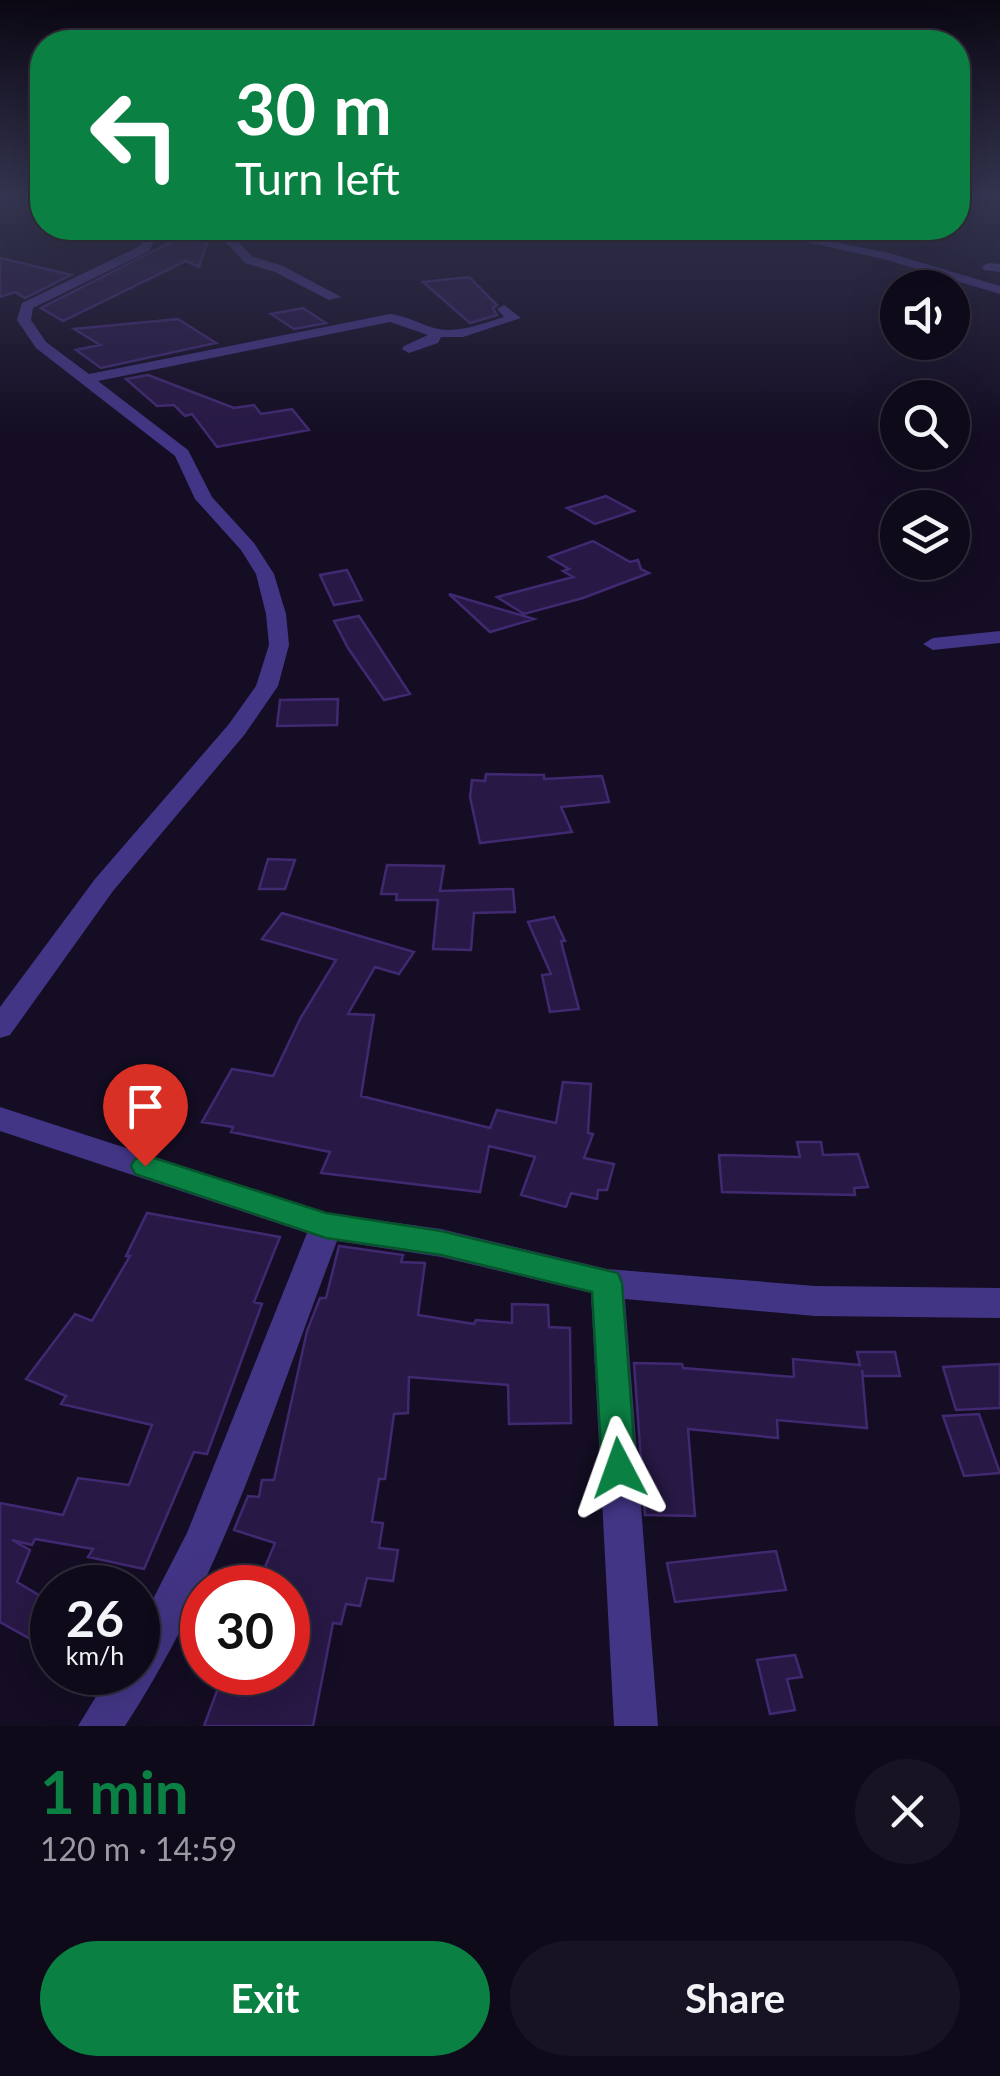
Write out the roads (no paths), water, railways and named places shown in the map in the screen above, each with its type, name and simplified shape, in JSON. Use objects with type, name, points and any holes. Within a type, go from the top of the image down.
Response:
[{"type":"street","points":[[0,1028],[104,885],[237,729],[267,686],[279,646],[276,614],[264,574],[248,548],[204,499],[182,453],[28,331],[24,312],[27,306],[88,276]]},
{"type":"street","points":[[292,276],[334,298]]},
{"type":"street","points":[[953,276],[1000,290]]},
{"type":"street","points":[[87,379],[390,318],[406,320],[436,333],[463,332],[514,318],[504,309]]},
{"type":"street","points":[[409,349],[433,340],[436,333]]},
{"type":"street","points":[[933,644],[1000,637]]},
{"type":"street","points":[[0,1119],[326,1226],[441,1243],[607,1283],[815,1301],[1000,1303]]},
{"type":"street","points":[[160,1626],[202,1544],[326,1226]]},
{"type":"street","points":[[607,1283],[636,1726]]},
{"type":"street","points":[[100,1726],[121,1695]]}]
